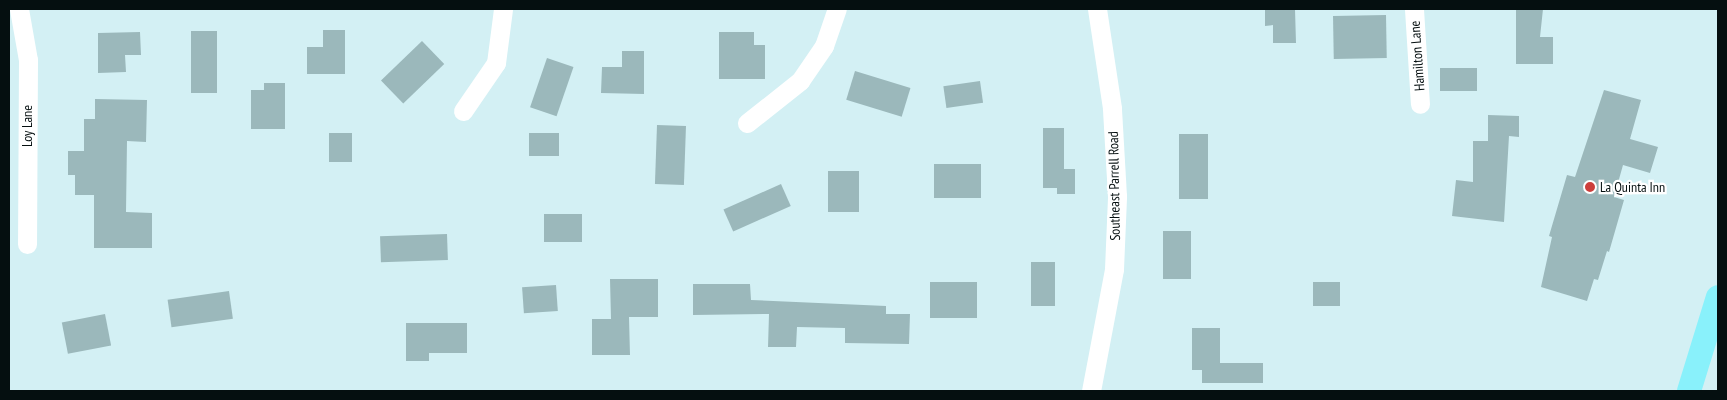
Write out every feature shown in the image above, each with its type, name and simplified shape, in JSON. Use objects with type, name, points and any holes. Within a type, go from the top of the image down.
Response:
[{"type":"main road","points":[[1689,391],[1718,297]]},
{"type":"street","name":"Loy Lane","points":[[19,9],[28,60],[27,244]]},
{"type":"street","points":[[463,112],[496,63],[504,9]]},
{"type":"street","points":[[747,123],[800,81],[824,46],[837,9]]},
{"type":"street","name":"Southeast Parrell Road","points":[[1091,391],[1114,269],[1117,196],[1112,108],[1097,9]]},
{"type":"street","name":"Hamilton Lane","points":[[1414,9],[1420,104]]},
{"type":"building","points":[[1265,9],[1295,9],[1296,43],[1273,43],[1273,25],[1265,26]]},
{"type":"building","points":[[1516,9],[1543,9],[1540,37],[1553,37],[1553,64],[1516,64]]},
{"type":"building","points":[[1386,15],[1387,58],[1334,59],[1333,16]]},
{"type":"building","points":[[323,30],[345,30],[345,74],[307,74],[307,47],[323,47]]},
{"type":"building","points":[[191,31],[217,31],[217,93],[191,93]]},
{"type":"building","points":[[140,32],[141,55],[125,55],[126,72],[98,73],[98,33]]},
{"type":"building","points":[[719,32],[754,32],[754,45],[765,45],[765,79],[719,79]]},
{"type":"building","points":[[422,41],[444,64],[403,104],[381,81]]},
{"type":"building","points":[[622,51],[644,51],[644,94],[601,93],[602,67],[622,67]]},
{"type":"building","points":[[547,58],[573,67],[557,116],[530,107]]},
{"type":"building","points":[[1440,68],[1477,68],[1477,91],[1440,91]]},
{"type":"building","points":[[855,71],[910,88],[902,117],[846,100]]},
{"type":"building","points":[[980,81],[983,103],[946,108],[943,86]]},
{"type":"building","points":[[264,83],[285,83],[285,129],[251,129],[251,90],[264,90]]},
{"type":"building","name":"La Quinta Inn","points":[[1604,90],[1641,100],[1630,139],[1658,147],[1650,173],[1623,165],[1614,197],[1624,200],[1609,252],[1607,251],[1598,280],[1594,279],[1587,301],[1541,287],[1552,237],[1549,236],[1567,175],[1575,177]]},
{"type":"building","points":[[95,99],[147,100],[146,142],[127,141],[126,212],[152,213],[152,248],[94,248],[94,195],[75,195],[75,175],[68,175],[68,151],[84,151],[84,119],[95,119]]},
{"type":"building","points":[[1488,115],[1519,116],[1519,137],[1509,136],[1504,222],[1452,216],[1456,180],[1473,182],[1473,141],[1488,141]]},
{"type":"building","points":[[657,125],[686,126],[684,185],[655,184]]},
{"type":"building","points":[[1043,128],[1064,128],[1064,169],[1075,169],[1075,194],[1057,194],[1057,188],[1043,188]]},
{"type":"building","points":[[329,133],[352,133],[352,162],[329,162]]},
{"type":"building","points":[[529,133],[559,133],[559,156],[529,156]]},
{"type":"building","points":[[1179,134],[1208,134],[1208,199],[1179,199]]},
{"type":"building","points":[[934,164],[981,164],[981,198],[934,198]]},
{"type":"building","points":[[828,171],[859,171],[859,212],[828,212]]},
{"type":"building","points":[[781,184],[791,206],[733,232],[723,210]]},
{"type":"building","points":[[544,214],[582,214],[582,242],[544,242]]},
{"type":"building","points":[[1163,231],[1191,231],[1191,279],[1163,279]]},
{"type":"building","points":[[447,234],[448,260],[381,262],[380,236]]},
{"type":"building","points":[[1031,262],[1055,262],[1055,306],[1031,306]]},
{"type":"building","points":[[610,279],[658,279],[658,317],[629,317],[630,355],[592,355],[592,319],[611,319]]},
{"type":"building","points":[[930,282],[977,282],[977,318],[930,318]]},
{"type":"building","points":[[1313,282],[1340,282],[1340,306],[1313,306]]},
{"type":"building","points":[[693,284],[750,284],[751,300],[886,306],[886,314],[910,314],[909,344],[845,343],[845,328],[797,327],[796,347],[768,347],[769,314],[693,315]]},
{"type":"building","points":[[556,285],[558,311],[524,313],[522,287]]},
{"type":"building","points":[[229,291],[233,319],[172,327],[168,300]]},
{"type":"building","points":[[105,314],[111,345],[68,354],[62,322]]},
{"type":"building","points":[[406,323],[467,323],[467,353],[429,353],[429,361],[406,361]]},
{"type":"building","points":[[1192,328],[1220,328],[1220,363],[1263,363],[1263,383],[1202,383],[1202,370],[1192,370]]},
{"type":"place","name":"La Quinta Inn","points":[[1590,187]]}]
